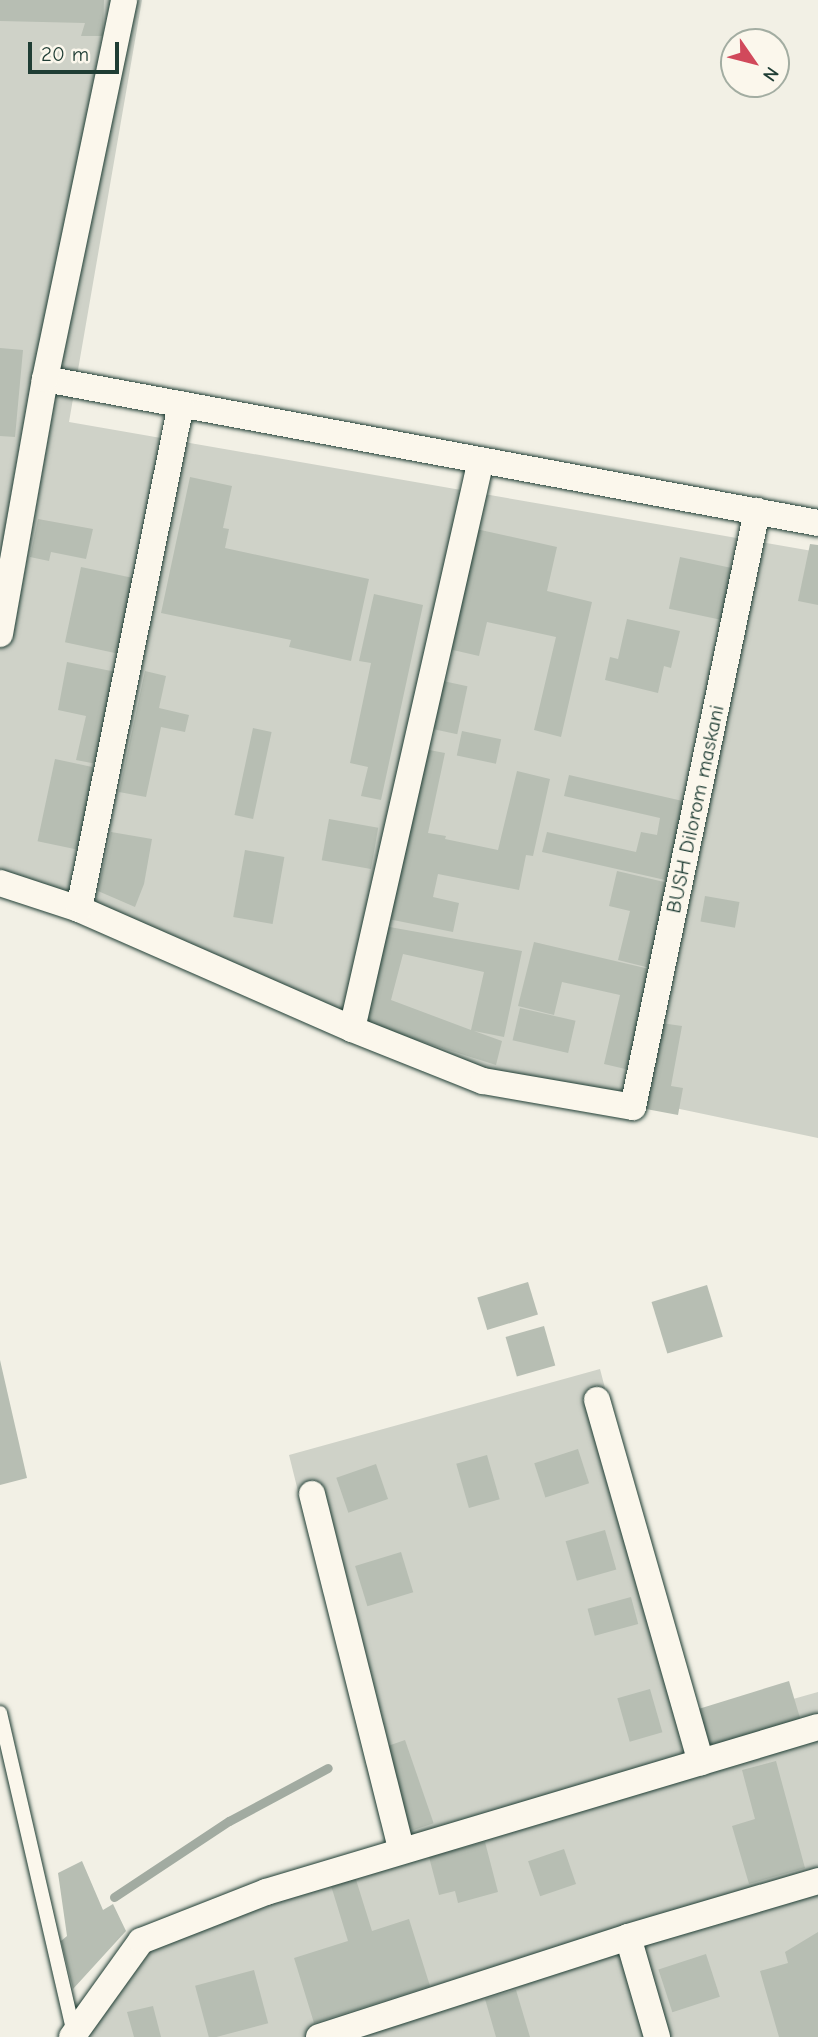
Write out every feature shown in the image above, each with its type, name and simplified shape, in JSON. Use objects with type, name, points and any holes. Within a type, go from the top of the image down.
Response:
[{"type":"street","points":[[0,634],[45,379],[124,0]]},
{"type":"street","points":[[45,379],[818,523]]},
{"type":"street","points":[[79,909],[181,404]]},
{"type":"street","points":[[0,883],[79,909],[352,1029],[481,460]]},
{"type":"street","name":"BUSH Dilorom maskani","points":[[352,1029],[483,1081],[633,1107],[757,511]]},
{"type":"street","points":[[597,1401],[701,1762]]},
{"type":"street","points":[[312,1494],[401,1849]]},
{"type":"street","points":[[73,2036],[141,1941],[266,1892],[401,1849],[818,1727]]},
{"type":"street","points":[[334,2035],[628,1937],[818,1881]]},
{"type":"street","points":[[628,1937],[657,2037]]},
{"type":"lane","points":[[0,1713],[73,2036]]},
{"type":"shaded area","points":[[0,0],[142,0],[69,422],[818,552],[818,1138],[362,1042],[0,885]]},
{"type":"shaded area","points":[[600,1369],[694,1727],[818,1692],[818,2037],[78,2037],[144,1949],[387,1849],[289,1455]]},
{"type":"building","points":[[0,0],[104,0],[103,36],[81,36],[85,23],[0,21]]},
{"type":"building","points":[[0,348],[23,350],[15,437],[0,436]]},
{"type":"building","points":[[190,477],[232,486],[223,528],[229,529],[225,548],[369,579],[351,661],[289,647],[291,640],[161,613]]},
{"type":"building","points":[[38,519],[93,529],[86,559],[51,552],[49,561],[30,557]]},
{"type":"building","points":[[467,527],[557,547],[547,591],[592,602],[561,737],[534,730],[556,637],[487,622],[479,656],[440,647]]},
{"type":"building","points":[[810,544],[818,545],[818,605],[798,601]]},
{"type":"building","points":[[680,557],[739,569],[728,621],[669,609]]},
{"type":"building","points":[[81,567],[137,579],[121,654],[65,642]]},
{"type":"building","points":[[374,594],[423,605],[381,800],[361,796],[368,767],[350,763],[371,663],[359,661]]},
{"type":"building","points":[[627,619],[680,631],[671,668],[664,666],[658,693],[605,680],[610,657],[618,659]]},
{"type":"building","points":[[67,662],[121,673],[102,765],[76,760],[86,716],[58,710]]},
{"type":"building","points":[[145,671],[166,676],[159,708],[189,715],[185,732],[161,727],[146,797],[119,792]]},
{"type":"building","points":[[443,681],[467,686],[457,734],[433,729]]},
{"type":"building","points":[[253,728],[272,732],[253,819],[234,815]]},
{"type":"building","points":[[462,731],[501,739],[496,764],[457,755]]},
{"type":"building","points":[[424,749],[445,753],[428,833],[446,836],[445,839],[498,850],[517,771],[550,779],[533,856],[526,855],[519,890],[438,874],[433,897],[459,903],[453,932],[388,919]]},
{"type":"building","points":[[55,759],[98,768],[81,850],[38,841]]},
{"type":"building","points":[[569,775],[687,802],[674,882],[542,852],[547,832],[636,852],[641,832],[657,835],[660,818],[564,796]]},
{"type":"building","points":[[329,819],[378,828],[371,869],[322,860]]},
{"type":"building","points":[[111,832],[152,839],[144,884],[135,907],[98,891]]},
{"type":"building","points":[[245,850],[284,857],[273,924],[233,917]]},
{"type":"building","points":[[617,871],[673,884],[654,969],[618,960],[630,911],[609,906]]},
{"type":"building","points":[[705,896],[739,902],[735,928],[700,922]]},
{"type":"building","points":[[384,926],[522,951],[504,1037],[474,1031],[502,1041],[496,1065],[363,1023]],"holes":[[[403,954],[484,972],[471,1030],[391,1000]]]},
{"type":"building","points":[[534,942],[658,971],[634,1071],[604,1064],[620,995],[562,982],[554,1015],[518,1006]]},
{"type":"building","points":[[520,1008],[576,1021],[568,1053],[513,1040]]},
{"type":"building","points":[[661,1023],[682,1026],[671,1086],[683,1088],[678,1115],[646,1109]]},
{"type":"building","points":[[528,1282],[538,1315],[487,1330],[477,1297]]},
{"type":"building","points":[[707,1285],[723,1337],[667,1354],[652,1302]]},
{"type":"building","points":[[544,1326],[555,1365],[517,1376],[506,1337]]},
{"type":"building","points":[[0,1360],[27,1478],[0,1485]]},
{"type":"building","points":[[578,1449],[589,1483],[545,1497],[534,1463]]},
{"type":"building","points":[[487,1455],[500,1499],[469,1508],[456,1464]]},
{"type":"building","points":[[376,1464],[388,1499],[348,1513],[336,1478]]},
{"type":"building","points":[[605,1530],[616,1569],[577,1581],[566,1541]]},
{"type":"building","points":[[401,1552],[413,1592],[367,1606],[355,1566]]},
{"type":"building","points":[[631,1597],[638,1624],[595,1636],[588,1609]]},
{"type":"building","points":[[789,1681],[803,1728],[703,1746],[692,1711]]},
{"type":"building","points":[[650,1689],[662,1732],[630,1742],[617,1698]]},
{"type":"building","points":[[405,1740],[434,1823],[410,1831],[381,1748]]},
{"type":"building","points":[[776,1761],[805,1868],[749,1884],[732,1826],[755,1819],[742,1770]]},
{"type":"building","points":[[485,1842],[498,1892],[458,1903],[455,1891],[439,1895],[429,1857]]},
{"type":"building","points":[[564,1849],[576,1884],[540,1896],[528,1861]]},
{"type":"building","points":[[82,1861],[103,1910],[113,1904],[126,1931],[73,1989],[61,1941],[67,1936],[58,1873]]},
{"type":"building","points":[[353,1870],[372,1931],[409,1919],[430,1986],[314,2023],[294,1958],[348,1941],[329,1879]]},
{"type":"building","points":[[818,1932],[818,2037],[779,2037],[760,1971],[788,1963],[785,1952]]},
{"type":"building","points":[[706,1954],[720,1997],[672,2012],[658,1969]]},
{"type":"building","points":[[254,1970],[268,2023],[209,2037],[195,1986]]},
{"type":"building","points":[[516,1990],[530,2037],[496,2037],[485,1999]]},
{"type":"building","points":[[153,2006],[161,2037],[134,2037],[127,2012]]},
{"type":"waterway","points":[[114,1897],[229,1821],[328,1768]]}]
